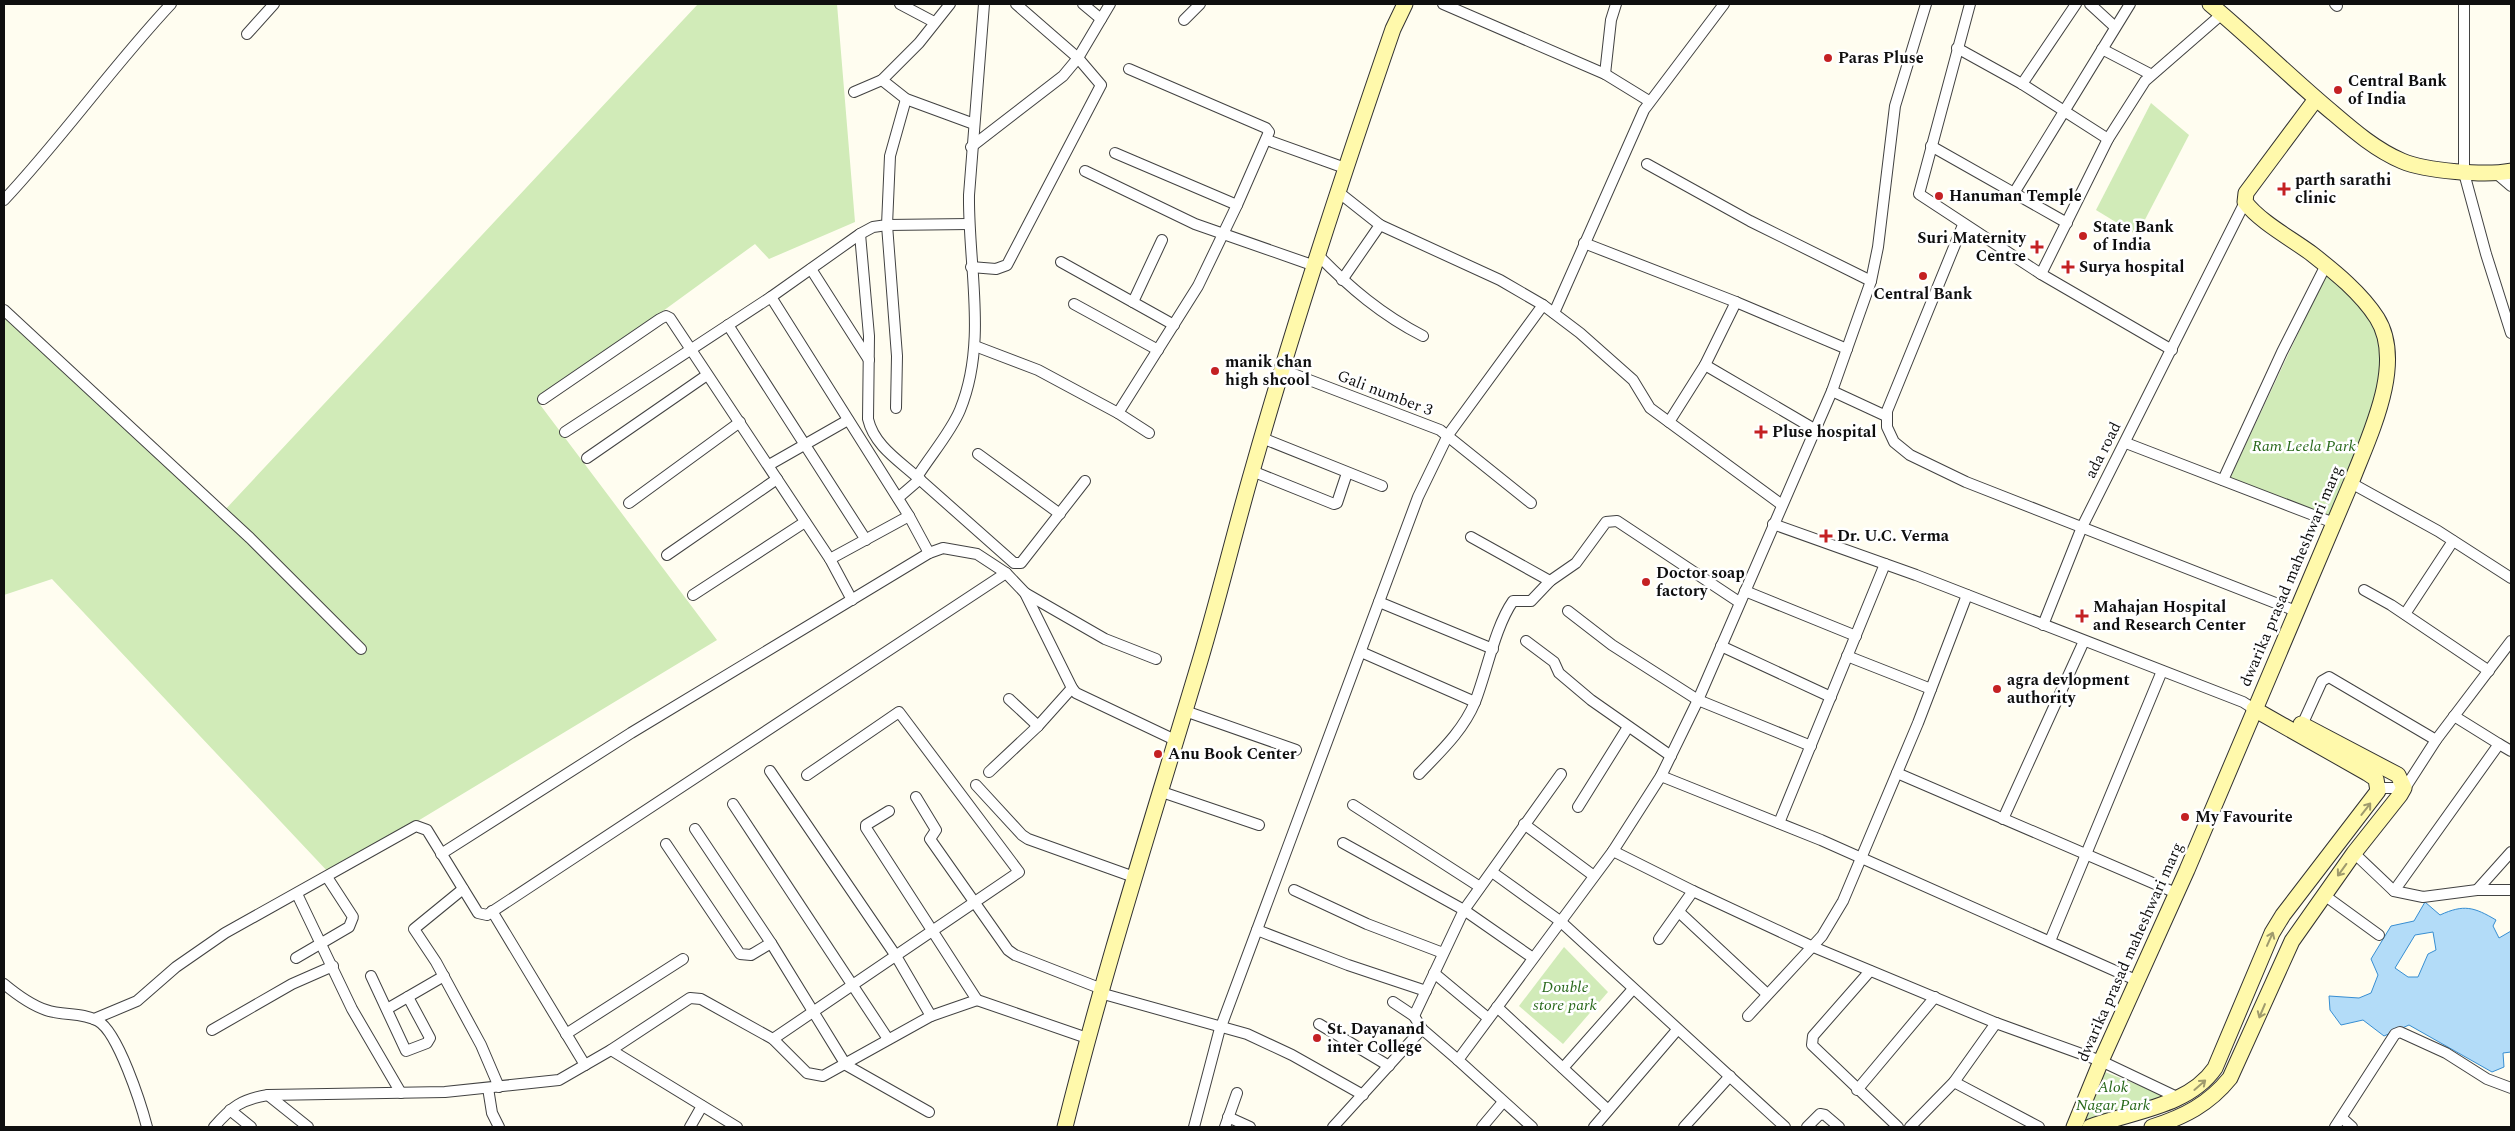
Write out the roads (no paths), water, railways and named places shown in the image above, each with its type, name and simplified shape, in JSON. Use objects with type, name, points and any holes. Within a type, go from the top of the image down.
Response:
[{"type":"street","points":[[4,200],[44,157],[125,53],[171,4]]},
{"type":"street","points":[[247,34],[274,4]]},
{"type":"street","points":[[900,4],[934,22]]},
{"type":"street","points":[[854,92],[882,80],[919,43],[950,4]]},
{"type":"street","points":[[898,498],[918,478],[959,412],[972,375],[975,346],[969,224],[971,147],[984,4]]},
{"type":"street","points":[[971,267],[996,268],[1006,265],[1101,86],[1078,58],[1016,4]]},
{"type":"street","points":[[1083,4],[1101,20]]},
{"type":"street","points":[[971,147],[1063,76],[1078,58],[1110,4]]},
{"type":"street","points":[[1065,1127],[1088,1038],[1134,877],[1223,581],[1252,471],[1337,190],[1393,29],[1405,4]]},
{"type":"street","points":[[1443,4],[1605,74],[1643,97]]},
{"type":"street","points":[[1605,74],[1611,20],[1615,4]]},
{"type":"street","points":[[1554,313],[1643,97],[1708,28],[1724,4]]},
{"type":"street","points":[[1458,1060],[1613,851],[1661,776],[1698,700],[1773,524],[1816,430],[1832,391],[1871,281],[1878,247],[1889,140],[1895,106],[1926,4]]},
{"type":"street","points":[[1970,4],[1918,194],[2041,274],[2172,350]]},
{"type":"street","points":[[2022,84],[2076,4]]},
{"type":"street","points":[[2090,4],[2115,28]]},
{"type":"street","points":[[2014,193],[2130,4]]},
{"type":"street","points":[[2210,4],[2316,99],[2362,137],[2403,162],[2464,173],[2504,173],[2511,186]]},
{"type":"street","points":[[2464,4],[2464,173],[2509,317],[2511,333]]},
{"type":"street","points":[[1184,20],[1196,5]]},
{"type":"street","points":[[2041,274],[2108,139],[2150,74],[2222,14]]},
{"type":"street","points":[[1957,48],[2022,84],[2108,139]]},
{"type":"street","points":[[2102,49],[2150,74]]},
{"type":"street","points":[[1118,413],[1198,286],[1267,140],[1269,132],[1266,128],[1128,69]]},
{"type":"street","points":[[882,80],[906,99],[974,124]]},
{"type":"street","points":[[896,408],[896,356],[887,225],[890,156],[906,99]]},
{"type":"street","name":"ada road","points":[[2043,626],[2082,527],[2126,443],[2245,202],[2246,193],[2316,99]]},
{"type":"street","points":[[1267,140],[1345,168]]},
{"type":"street","points":[[1931,146],[2067,224]]},
{"type":"street","points":[[1115,153],[1237,205]]},
{"type":"street","points":[[1647,164],[1750,221],[1871,281]]},
{"type":"street","points":[[1085,171],[1172,214],[1222,235],[1317,260],[1381,312],[1423,336]]},
{"type":"street","points":[[1337,190],[1380,225],[1500,280],[1543,305],[1633,380],[1650,408],[1782,505]]},
{"type":"street","name":"dwarika prasad maheshwari marg","points":[[2074,1127],[2351,483],[2379,408],[2388,364],[2378,320],[2337,273],[2245,202]]},
{"type":"street","points":[[565,432],[690,348],[771,297],[860,234],[873,227],[887,225],[969,224]]},
{"type":"street","points":[[1342,280],[1380,225]]},
{"type":"street","points":[[1963,225],[1886,416],[1887,427],[1894,442],[1910,455],[1966,482],[2296,611]]},
{"type":"street","points":[[860,234],[869,360],[868,419],[871,431],[887,451],[1014,563],[1021,563],[1085,481]]},
{"type":"street","points":[[1133,302],[1162,240]]},
{"type":"street","points":[[1584,243],[1736,302],[1847,349]]},
{"type":"street","points":[[1062,262],[1174,325]]},
{"type":"street","points":[[2223,480],[2282,352],[2326,265]]},
{"type":"street","points":[[811,269],[869,360]]},
{"type":"street","points":[[771,297],[898,498],[930,554]]},
{"type":"street","points":[[1668,422],[1705,366],[1736,302]]},
{"type":"street","points":[[1074,304],[1158,350]]},
{"type":"street","points":[[1194,1127],[1221,1028],[1418,497],[1453,439],[1543,305]]},
{"type":"street","points":[[4,310],[250,538],[361,650]]},
{"type":"street","points":[[543,398],[666,316],[670,318],[830,559],[852,600]]},
{"type":"street","points":[[728,325],[866,540]]},
{"type":"street","points":[[975,346],[1038,370],[1118,413],[1149,433]]},
{"type":"street","points":[[1705,366],[1816,430]]},
{"type":"street","name":"Gali number 3","points":[[1283,370],[1453,439],[1531,502]]},
{"type":"street","points":[[587,458],[707,375]]},
{"type":"street","points":[[1832,391],[1886,416]]},
{"type":"street","points":[[769,465],[848,420]]},
{"type":"street","points":[[629,503],[740,422]]},
{"type":"street","points":[[1262,438],[1347,474],[1382,486]]},
{"type":"street","points":[[2126,443],[2334,523]]},
{"type":"street","points":[[978,454],[1060,514]]},
{"type":"street","points":[[1252,471],[1334,504],[1337,502],[1347,474]]},
{"type":"street","points":[[667,556],[777,479]]},
{"type":"street","points":[[2351,483],[2453,541],[2511,578]]},
{"type":"street","points":[[830,559],[909,516]]},
{"type":"street","points":[[1419,774],[1461,729],[1474,702],[1513,601],[1531,601],[1550,581],[1576,563],[1606,522],[1613,520],[1739,602]]},
{"type":"street","points":[[693,595],[805,522]]},
{"type":"street","points":[[1773,524],[1885,564],[2043,626],[2243,702],[2256,705]]},
{"type":"street","points":[[1472,537],[1550,581]]},
{"type":"street","points":[[2405,614],[2453,541]]},
{"type":"street","points":[[441,854],[631,733],[942,548],[977,554],[1006,573],[1025,593],[1105,639],[1156,659]]},
{"type":"street","points":[[1779,823],[1885,564]]},
{"type":"street","points":[[94,1019],[137,1001],[176,967],[217,939],[416,826],[427,830],[478,913],[486,915],[1006,573]]},
{"type":"street","points":[[2364,590],[2405,614],[2489,671]]},
{"type":"street","points":[[1745,591],[1856,636]]},
{"type":"street","points":[[1025,593],[1072,688],[1080,696],[1175,740]]},
{"type":"street","points":[[1748,1016],[1822,936],[1843,901],[1897,773],[1967,595]]},
{"type":"street","points":[[1379,602],[1493,649]]},
{"type":"street","points":[[1568,611],[1612,646],[1698,700],[1811,746]]},
{"type":"street","points":[[1526,641],[1554,662],[1559,673],[1591,700],[1671,756]]},
{"type":"street","points":[[2003,819],[2084,641]]},
{"type":"street","points":[[2152,1127],[2179,1119],[2197,1108],[2222,1088],[2230,1078],[2292,941],[2354,853],[2400,796],[2436,740],[2511,641]]},
{"type":"street","points":[[1721,646],[1830,697]]},
{"type":"street","points":[[1361,652],[1474,702]]},
{"type":"street","points":[[1847,656],[1931,689]]},
{"type":"street","points":[[2050,941],[2162,671]]},
{"type":"street","points":[[2302,724],[2322,681],[2329,677],[2436,740]]},
{"type":"street","points":[[989,772],[1038,726],[1072,688]]},
{"type":"street","points":[[1009,698],[1038,726]]},
{"type":"street","name":"dwarika prasad maheshwari marg","points":[[2256,705],[2302,724],[2398,776],[2404,788]]},
{"type":"street","name":"dwarika prasad maheshwari marg","points":[[2256,705],[2376,779],[2379,788]]},
{"type":"street","points":[[1185,711],[1296,750]]},
{"type":"street","points":[[773,1039],[1018,874],[1019,870],[901,713],[897,712],[807,775]]},
{"type":"street","points":[[2454,716],[2511,751]]},
{"type":"street","points":[[1578,807],[1628,727]]},
{"type":"street","points":[[2394,891],[2499,744]]},
{"type":"street","points":[[770,771],[896,956],[931,1016]]},
{"type":"street","points":[[1897,773],[2176,893]]},
{"type":"street","points":[[1414,1016],[1464,910],[1561,774]]},
{"type":"street","points":[[1661,776],[1779,823],[2138,981]]},
{"type":"street","points":[[976,785],[1022,835],[1046,846],[1134,877]]},
{"type":"street","points":[[2090,1127],[2179,1098],[2196,1089],[2215,1068],[2272,934],[2283,915],[2377,795],[2379,788],[2404,788]]},
{"type":"street","points":[[1159,791],[1259,825]]},
{"type":"street","points":[[916,797],[936,830],[930,839],[1002,944],[1015,955],[1101,991],[1234,1032],[1248,1034],[1271,1044],[1363,1095]]},
{"type":"street","points":[[733,804],[888,1039]]},
{"type":"street","points":[[1353,805],[1480,887]]},
{"type":"street","points":[[889,811],[868,823],[866,828],[977,1000]]},
{"type":"street","points":[[1524,824],[1594,876]]},
{"type":"street","points":[[695,829],[770,943],[846,1065],[929,1112]]},
{"type":"street","points":[[1342,843],[1464,910],[1533,958]]},
{"type":"street","points":[[666,844],[740,954],[751,955],[770,943]]},
{"type":"street","points":[[1613,851],[1811,946],[1996,1023],[2101,1061],[2179,1098]]},
{"type":"street","points":[[2477,890],[2511,852]]},
{"type":"street","points":[[2354,853],[2394,891],[2424,897],[2477,890],[2511,890]]},
{"type":"street","points":[[1492,872],[1560,921],[1785,1127]]},
{"type":"street","points":[[296,958],[349,926],[353,921],[353,917],[327,877]]},
{"type":"street","points":[[463,889],[414,929],[444,976],[481,1045],[494,1087],[492,1113],[499,1127]]},
{"type":"street","points":[[1294,890],[1367,924],[1443,953]]},
{"type":"street","points":[[1659,939],[1693,891]]},
{"type":"street","points":[[297,894],[322,942],[352,1009],[401,1093]]},
{"type":"street","points":[[2324,895],[2379,935]]},
{"type":"street","points":[[492,911],[585,1065]]},
{"type":"street","points":[[1678,912],[1767,994]]},
{"type":"street","points":[[1257,930],[1348,965],[1426,991]]},
{"type":"street","points":[[566,1034],[683,959]]},
{"type":"street","points":[[212,1030],[292,984],[333,966]]},
{"type":"street","points":[[1870,971],[1811,1041],[1812,1045],[1857,1090],[1898,1127]]},
{"type":"street","points":[[1434,972],[1488,1018]]},
{"type":"street","points":[[371,976],[405,1050],[427,1043],[430,1038],[408,997]]},
{"type":"street","points":[[387,1009],[444,976]]},
{"type":"street","points":[[4,984],[46,1010],[94,1019],[108,1030],[125,1062],[147,1127]]},
{"type":"street","points":[[1563,1068],[1633,989]]},
{"type":"street","points":[[1857,1090],[1925,1006],[1935,997]]},
{"type":"street","points":[[214,1127],[230,1110],[249,1098],[401,1093],[494,1087],[559,1080],[610,1050],[690,998],[702,1000],[773,1039],[807,1073],[815,1076],[823,1076],[846,1065],[888,1039],[931,1016],[977,1000],[1088,1038]]},
{"type":"street","points":[[1393,1002],[1414,1016],[1422,1029],[1532,1127]]},
{"type":"street","points":[[1497,1007],[1608,1110]]},
{"type":"street","points":[[1910,1127],[1954,1082],[1996,1023]]},
{"type":"street","points":[[1319,1024],[1389,1066]]},
{"type":"street","points":[[1333,1127],[1422,1029]]},
{"type":"street","points":[[1594,1127],[1677,1030]]},
{"type":"street","points":[[2335,1127],[2396,1034],[2400,1032],[2446,1053],[2487,1079],[2511,1088]]},
{"type":"street","points":[[610,1050],[737,1127]]},
{"type":"street","points":[[1684,1127],[1730,1076]]},
{"type":"street","points":[[1954,1082],[2039,1127]]},
{"type":"street","points":[[1224,1127],[1237,1093]]},
{"type":"street","points":[[268,1096],[308,1127]]},
{"type":"street","points":[[1482,1127],[1503,1102]]},
{"type":"street","points":[[690,1127],[702,1106]]},
{"type":"street","points":[[230,1110],[251,1127]]},
{"type":"street","points":[[1807,1127],[1820,1114],[1825,1115],[1839,1127]]},
{"type":"street","points":[[1228,1116],[1250,1127]]},
{"type":"street","points":[[2342,1118],[2352,1127]]},
{"type":"water","points":[[2425,902],[2440,915],[2462,908],[2481,912],[2496,920],[2493,926],[2499,938],[2511,931],[2511,1052],[2503,1053],[2504,1067],[2492,1072],[2409,1025],[2384,1036],[2363,1020],[2341,1025],[2330,1010],[2329,996],[2359,998],[2371,993],[2378,975],[2371,959],[2391,926],[2414,921]],"holes":[[[2433,932],[2436,950],[2428,954],[2418,977],[2408,977],[2395,968],[2415,935]]]},
{"type":"place","name":"Paras Pluse","points":[[1828,58]]},
{"type":"place","name":"Central Bank of India","points":[[2338,90]]},
{"type":"place","name":"parth sarathi clinic","points":[[2284,189]]},
{"type":"place","name":"Hanuman Temple","points":[[1939,196]]},
{"type":"place","name":"State Bank of India","points":[[2083,236]]},
{"type":"place","name":"Suri Maternity Centre","points":[[2037,247]]},
{"type":"place","name":"Surya hospital","points":[[2068,267]]},
{"type":"place","name":"Central Bank","points":[[1923,276]]},
{"type":"place","name":"manik chan high shcool","points":[[1215,371]]},
{"type":"place","name":"Pluse hospital","points":[[1761,432]]},
{"type":"place","name":"Dr. U.C. Verma","points":[[1826,536]]},
{"type":"place","name":"Doctor soap factory","points":[[1646,582]]},
{"type":"place","name":"Mahajan Hospital and Research Center","points":[[2082,616]]},
{"type":"place","name":"agra devlopment authority","points":[[1997,689]]},
{"type":"place","name":"Anu Book Center","points":[[1158,754]]},
{"type":"place","name":"My Favourite","points":[[2185,817]]},
{"type":"place","name":"St. Dayanand inter College","points":[[1317,1038]]},
{"type":"park label","name":"Ram Leela Park","points":[[2304,446]]},
{"type":"park label","name":"Double store park","points":[[1565,996]]},
{"type":"park label","name":"Alok Nagar Park","points":[[2113,1096]]}]
